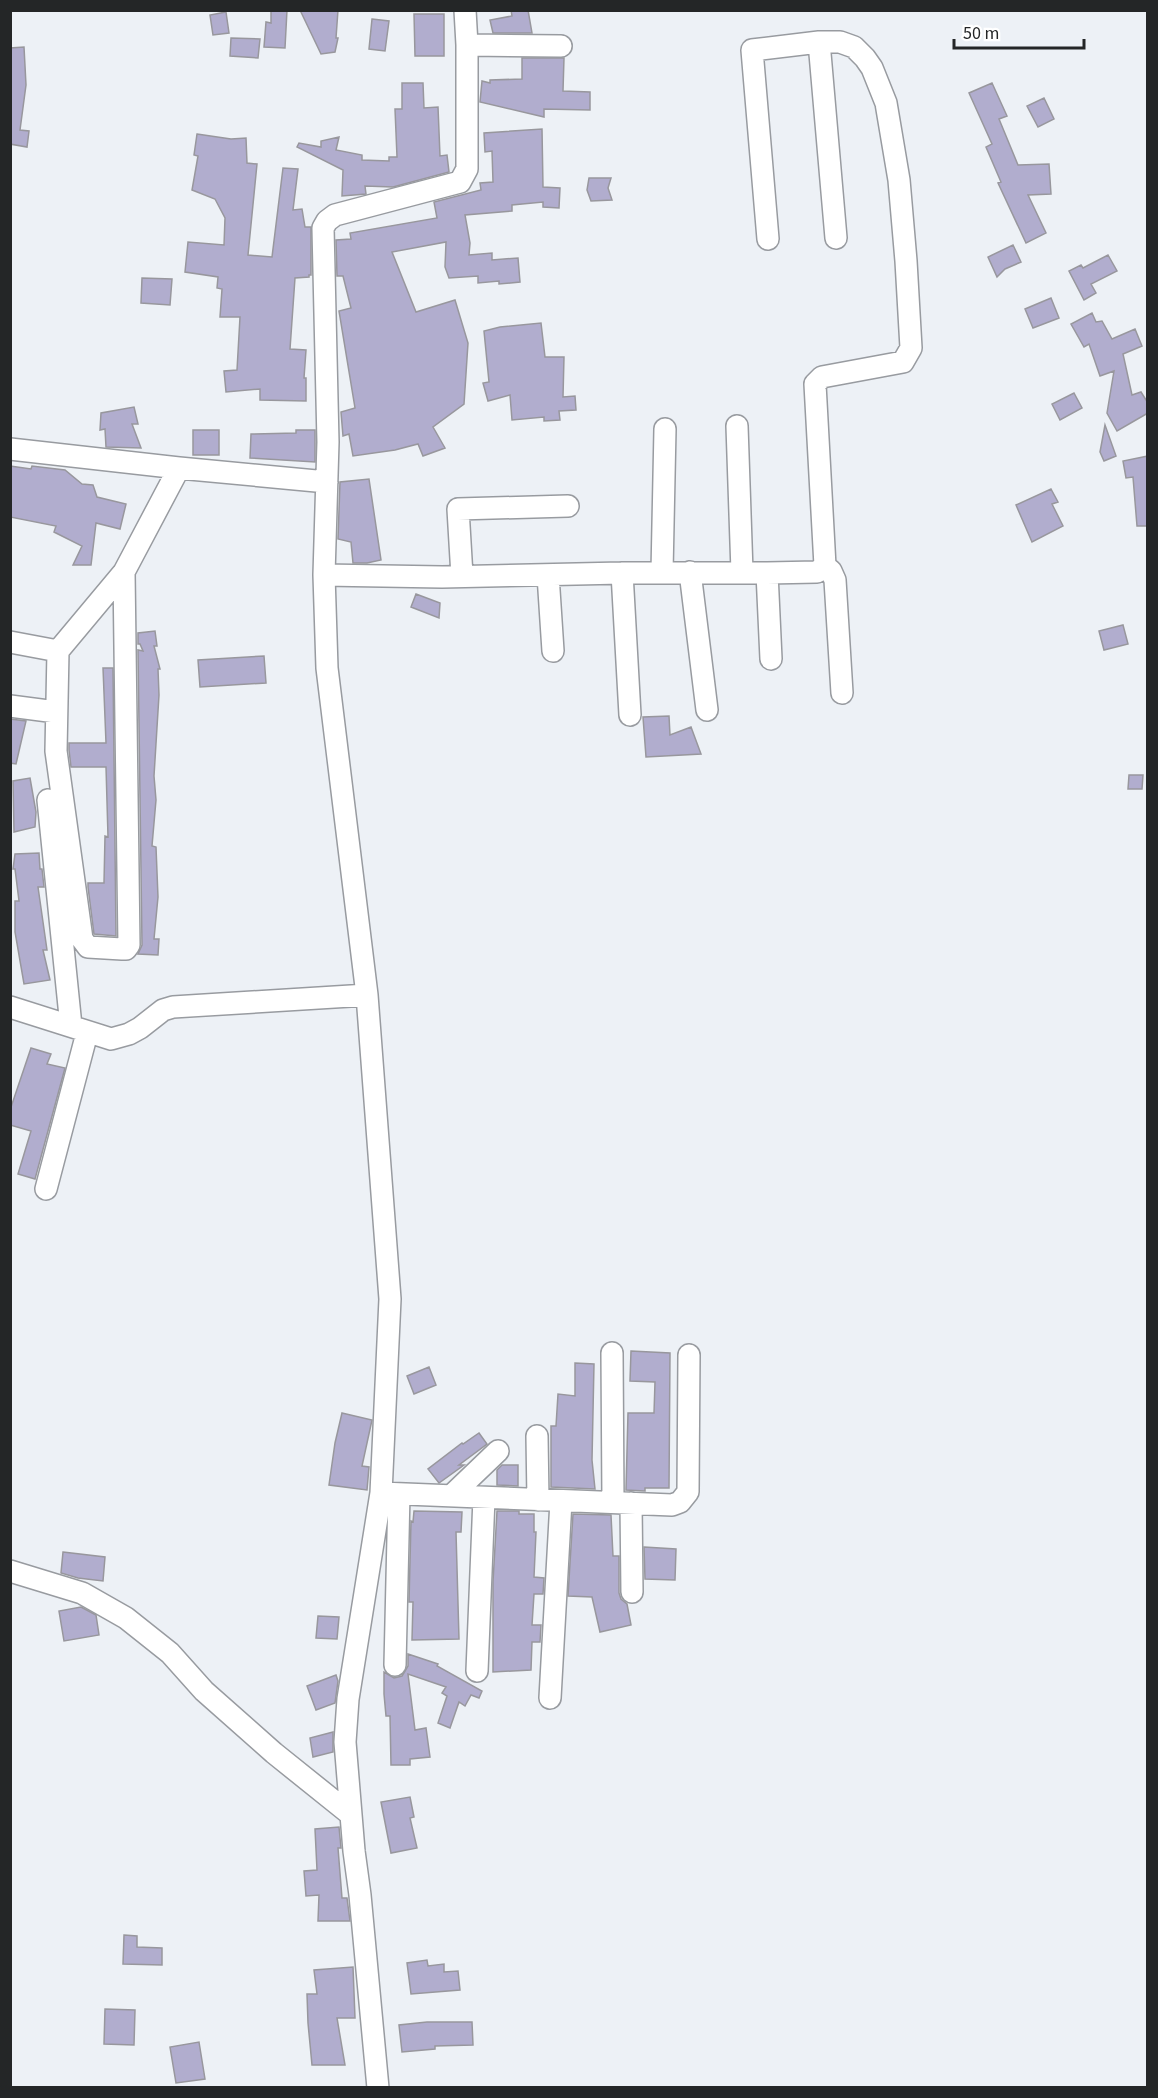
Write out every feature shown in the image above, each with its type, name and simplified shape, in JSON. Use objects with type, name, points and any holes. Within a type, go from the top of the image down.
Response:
[{"type":"street","points":[[396,1665],[390,1493],[390,1299],[367,995],[327,668],[324,575],[328,442],[323,228],[327,221],[335,215],[460,182],[464,177],[467,170],[465,10]]},
{"type":"street","points":[[819,42],[836,238]]},
{"type":"street","points":[[768,239],[752,50],[819,42],[840,42],[854,47],[866,58],[872,68],[886,103],[900,192],[911,348],[903,362],[822,377],[815,384],[825,566],[831,571],[835,580],[843,693]]},
{"type":"street","points":[[467,45],[561,46]]},
{"type":"street","points":[[737,426],[742,572]]},
{"type":"street","points":[[662,573],[665,429]]},
{"type":"street","points":[[10,448],[179,468],[327,482]]},
{"type":"street","points":[[46,1189],[79,1029],[46,779],[48,711],[58,651],[124,572],[179,468]]},
{"type":"street","points":[[462,576],[458,508],[568,506]]},
{"type":"street","points":[[324,575],[767,573],[817,572],[825,566]]},
{"type":"street","points":[[48,711],[82,939],[88,947],[126,949],[129,945],[124,572]]},
{"type":"street","points":[[690,572],[707,710]]},
{"type":"street","points":[[622,573],[630,715]]},
{"type":"street","points":[[767,573],[771,660]]},
{"type":"street","points":[[548,575],[553,651]]},
{"type":"street","points":[[10,642],[58,651]]},
{"type":"street","points":[[10,706],[48,711]]},
{"type":"street","points":[[11,1010],[111,1039],[119,1038],[140,1028],[163,1010],[172,1007],[367,995]]},
{"type":"street","points":[[612,1353],[622,1503],[632,1592]]},
{"type":"street","points":[[390,1493],[622,1503],[672,1504],[680,1502],[688,1492],[689,1355]]},
{"type":"street","points":[[537,1436],[538,1500]]},
{"type":"street","points":[[451,1496],[498,1451]]},
{"type":"street","points":[[378,2088],[350,1814],[345,1742],[348,1699],[390,1493]]},
{"type":"street","points":[[477,1671],[484,1498]]},
{"type":"street","points":[[550,1698],[561,1501]]},
{"type":"street","points":[[10,1571],[81,1593],[126,1618],[170,1653],[204,1690],[274,1753],[350,1814]]},
{"type":"building","points":[[271,10],[287,10],[285,48],[264,47],[266,22],[271,23]]},
{"type":"building","points":[[300,10],[338,10],[336,38],[338,38],[335,52],[321,54]]},
{"type":"building","points":[[511,10],[528,10],[532,33],[493,33],[490,20],[512,16]]},
{"type":"building","points":[[226,12],[229,33],[213,35],[210,15]]},
{"type":"building","points":[[414,14],[444,14],[444,56],[415,56]]},
{"type":"building","points":[[372,19],[389,21],[385,51],[369,49]]},
{"type":"building","points":[[231,38],[260,39],[258,58],[230,56]]},
{"type":"building","points":[[24,47],[26,85],[20,130],[29,131],[27,147],[10,144],[10,48]]},
{"type":"building","points":[[522,58],[564,58],[563,91],[590,92],[590,110],[544,109],[544,117],[480,102],[482,81],[490,83],[490,80],[522,79]]},
{"type":"building","points":[[402,83],[423,83],[424,108],[438,107],[440,156],[447,155],[449,172],[393,187],[365,186],[366,194],[342,196],[343,170],[297,147],[299,143],[321,147],[321,141],[339,137],[336,150],[362,155],[362,160],[389,161],[389,157],[397,157],[395,109],[402,109]]},
{"type":"building","points":[[992,83],[1007,116],[999,119],[1018,165],[1049,164],[1051,194],[1028,195],[1046,233],[1026,243],[998,183],[1001,182],[986,147],[992,144],[969,93]]},
{"type":"building","points":[[1044,98],[1054,119],[1038,127],[1027,106]]},
{"type":"building","points":[[542,129],[543,187],[560,188],[559,208],[543,207],[543,202],[512,205],[512,211],[465,215],[470,243],[469,255],[492,253],[492,260],[518,258],[520,282],[478,283],[478,276],[449,278],[445,267],[446,242],[392,252],[416,312],[455,300],[468,343],[464,404],[433,427],[445,448],[423,456],[418,444],[353,456],[349,434],[343,436],[341,412],[355,408],[339,311],[351,308],[343,276],[337,276],[336,240],[351,239],[350,233],[437,218],[434,202],[481,190],[480,183],[493,182],[492,151],[485,152],[484,133]]},
{"type":"building","points":[[197,134],[231,139],[246,138],[247,163],[257,164],[248,255],[272,257],[283,168],[298,169],[293,210],[302,209],[305,227],[311,227],[311,275],[295,278],[290,349],[306,350],[304,378],[306,378],[306,401],[260,400],[260,389],[226,392],[224,371],[237,370],[240,317],[220,317],[222,289],[217,288],[218,277],[185,272],[188,242],[224,245],[225,218],[215,199],[192,190],[198,156],[194,155]]},
{"type":"building","points":[[589,178],[611,178],[608,188],[612,200],[591,201],[587,190]]},
{"type":"building","points":[[1013,245],[1021,262],[1005,269],[997,277],[988,257]]},
{"type":"building","points":[[1108,255],[1117,271],[1091,284],[1096,293],[1084,300],[1069,271],[1081,265],[1083,268]]},
{"type":"building","points":[[142,278],[172,279],[170,305],[141,303]]},
{"type":"building","points":[[1051,298],[1059,318],[1033,328],[1025,309]]},
{"type":"building","points":[[1092,313],[1096,322],[1102,321],[1112,339],[1135,329],[1142,346],[1123,354],[1132,395],[1141,392],[1148,403],[1148,413],[1117,431],[1107,413],[1114,371],[1100,376],[1089,344],[1084,347],[1071,324]]},
{"type":"building","points":[[541,323],[545,357],[564,357],[563,397],[575,396],[576,410],[559,411],[560,420],[544,421],[544,417],[512,420],[510,395],[488,401],[483,383],[489,382],[484,331]]},
{"type":"building","points":[[1074,393],[1082,408],[1060,420],[1052,404]]},
{"type":"building","points":[[134,407],[138,424],[132,424],[141,448],[106,447],[105,429],[100,430],[101,413]]},
{"type":"building","points":[[1105,425],[1116,456],[1104,461],[1100,452]]},
{"type":"building","points":[[193,430],[219,430],[219,455],[193,455]]},
{"type":"building","points":[[296,430],[315,430],[315,462],[250,458],[251,434],[296,433]]},
{"type":"building","points":[[1148,456],[1148,526],[1137,526],[1133,477],[1126,478],[1123,461]]},
{"type":"building","points":[[10,466],[65,470],[82,484],[93,485],[97,497],[126,504],[120,529],[96,523],[91,565],[73,565],[82,546],[54,532],[56,526],[10,517]]},
{"type":"building","points":[[369,479],[381,560],[353,563],[351,542],[338,539],[340,482]]},
{"type":"building","points":[[1051,489],[1058,502],[1052,504],[1063,526],[1032,542],[1016,505]]},
{"type":"building","points":[[416,594],[440,603],[439,618],[411,607]]},
{"type":"building","points":[[1123,625],[1128,644],[1104,650],[1099,631]]},
{"type":"building","points":[[155,631],[157,646],[154,646],[160,669],[158,669],[159,695],[154,776],[156,800],[152,846],[156,847],[158,897],[154,939],[159,939],[158,955],[138,954],[142,945],[138,650],[143,651],[138,644],[138,633]]},
{"type":"building","points":[[264,656],[266,683],[200,687],[198,660]]},
{"type":"building","points":[[103,668],[113,668],[116,936],[94,934],[88,887],[88,883],[104,883],[105,836],[108,837],[106,767],[71,767],[69,750],[69,743],[106,743]]},
{"type":"building","points":[[669,716],[670,735],[691,727],[701,754],[646,757],[643,717]]},
{"type":"building","points":[[10,719],[26,721],[16,764],[10,763]]},
{"type":"building","points":[[1129,775],[1143,775],[1142,789],[1128,789]]},
{"type":"building","points":[[30,778],[36,812],[35,827],[14,832],[13,781]]},
{"type":"building","points":[[39,853],[44,887],[38,887],[47,950],[43,950],[50,980],[24,984],[15,932],[15,901],[19,901],[15,869],[13,869],[15,854]]},
{"type":"building","points":[[31,1048],[51,1054],[47,1064],[65,1068],[35,1179],[18,1174],[31,1131],[10,1125],[10,1110]]},
{"type":"building","points":[[631,1351],[670,1353],[669,1488],[645,1488],[645,1491],[626,1490],[628,1413],[654,1413],[655,1382],[630,1381]]},
{"type":"building","points":[[575,1363],[594,1364],[592,1460],[595,1489],[551,1487],[551,1426],[556,1426],[558,1394],[575,1396]]},
{"type":"building","points":[[429,1367],[436,1385],[414,1394],[407,1376]]},
{"type":"building","points":[[342,1413],[372,1420],[362,1466],[369,1467],[367,1490],[329,1485]]},
{"type":"building","points":[[479,1433],[487,1444],[439,1483],[428,1469]]},
{"type":"building","points":[[502,1465],[518,1465],[518,1486],[497,1485],[497,1470]]},
{"type":"building","points":[[414,1511],[462,1512],[461,1532],[456,1532],[459,1639],[412,1640],[413,1602],[409,1602],[411,1521],[413,1522]]},
{"type":"building","points":[[497,1511],[534,1514],[534,1532],[536,1532],[534,1577],[544,1578],[543,1594],[534,1594],[532,1625],[541,1625],[540,1642],[532,1642],[531,1670],[493,1672],[493,1582]]},
{"type":"building","points":[[573,1514],[611,1515],[613,1556],[619,1556],[619,1593],[621,1599],[627,1604],[631,1625],[600,1632],[592,1597],[568,1596]]},
{"type":"building","points":[[644,1547],[676,1549],[675,1580],[645,1579]]},
{"type":"building","points":[[63,1552],[105,1557],[103,1581],[61,1573]]},
{"type":"building","points":[[81,1607],[96,1615],[99,1635],[64,1641],[59,1611]]},
{"type":"building","points":[[318,1616],[339,1617],[337,1639],[316,1638]]},
{"type":"building","points":[[408,1654],[438,1664],[437,1666],[482,1691],[479,1698],[471,1695],[465,1706],[459,1702],[450,1728],[438,1723],[447,1696],[442,1693],[446,1687],[408,1674],[415,1730],[426,1728],[430,1757],[410,1759],[410,1765],[391,1765],[390,1716],[386,1716],[384,1672],[394,1678],[402,1676],[408,1666]]},
{"type":"building","points":[[336,1675],[338,1681],[335,1703],[316,1710],[307,1686]]},
{"type":"building","points":[[333,1732],[333,1752],[313,1757],[310,1738]]},
{"type":"building","points":[[410,1797],[414,1817],[410,1818],[417,1848],[391,1853],[381,1802]]},
{"type":"building","points":[[339,1827],[341,1848],[338,1848],[342,1898],[347,1898],[350,1921],[318,1921],[319,1895],[306,1896],[304,1871],[317,1870],[315,1829]]},
{"type":"building","points":[[124,1935],[137,1936],[137,1947],[162,1948],[162,1965],[123,1964]]},
{"type":"building","points":[[427,1960],[428,1966],[444,1964],[444,1972],[458,1971],[460,1990],[411,1994],[407,1963]]},
{"type":"building","points":[[353,1967],[355,2018],[337,2018],[345,2065],[312,2065],[307,1994],[317,1994],[314,1970]]},
{"type":"building","points":[[105,2009],[135,2010],[134,2045],[104,2044]]},
{"type":"building","points":[[427,2022],[472,2022],[473,2045],[435,2046],[435,2049],[402,2052],[399,2025]]},
{"type":"building","points":[[199,2042],[205,2079],[176,2083],[170,2047]]}]
